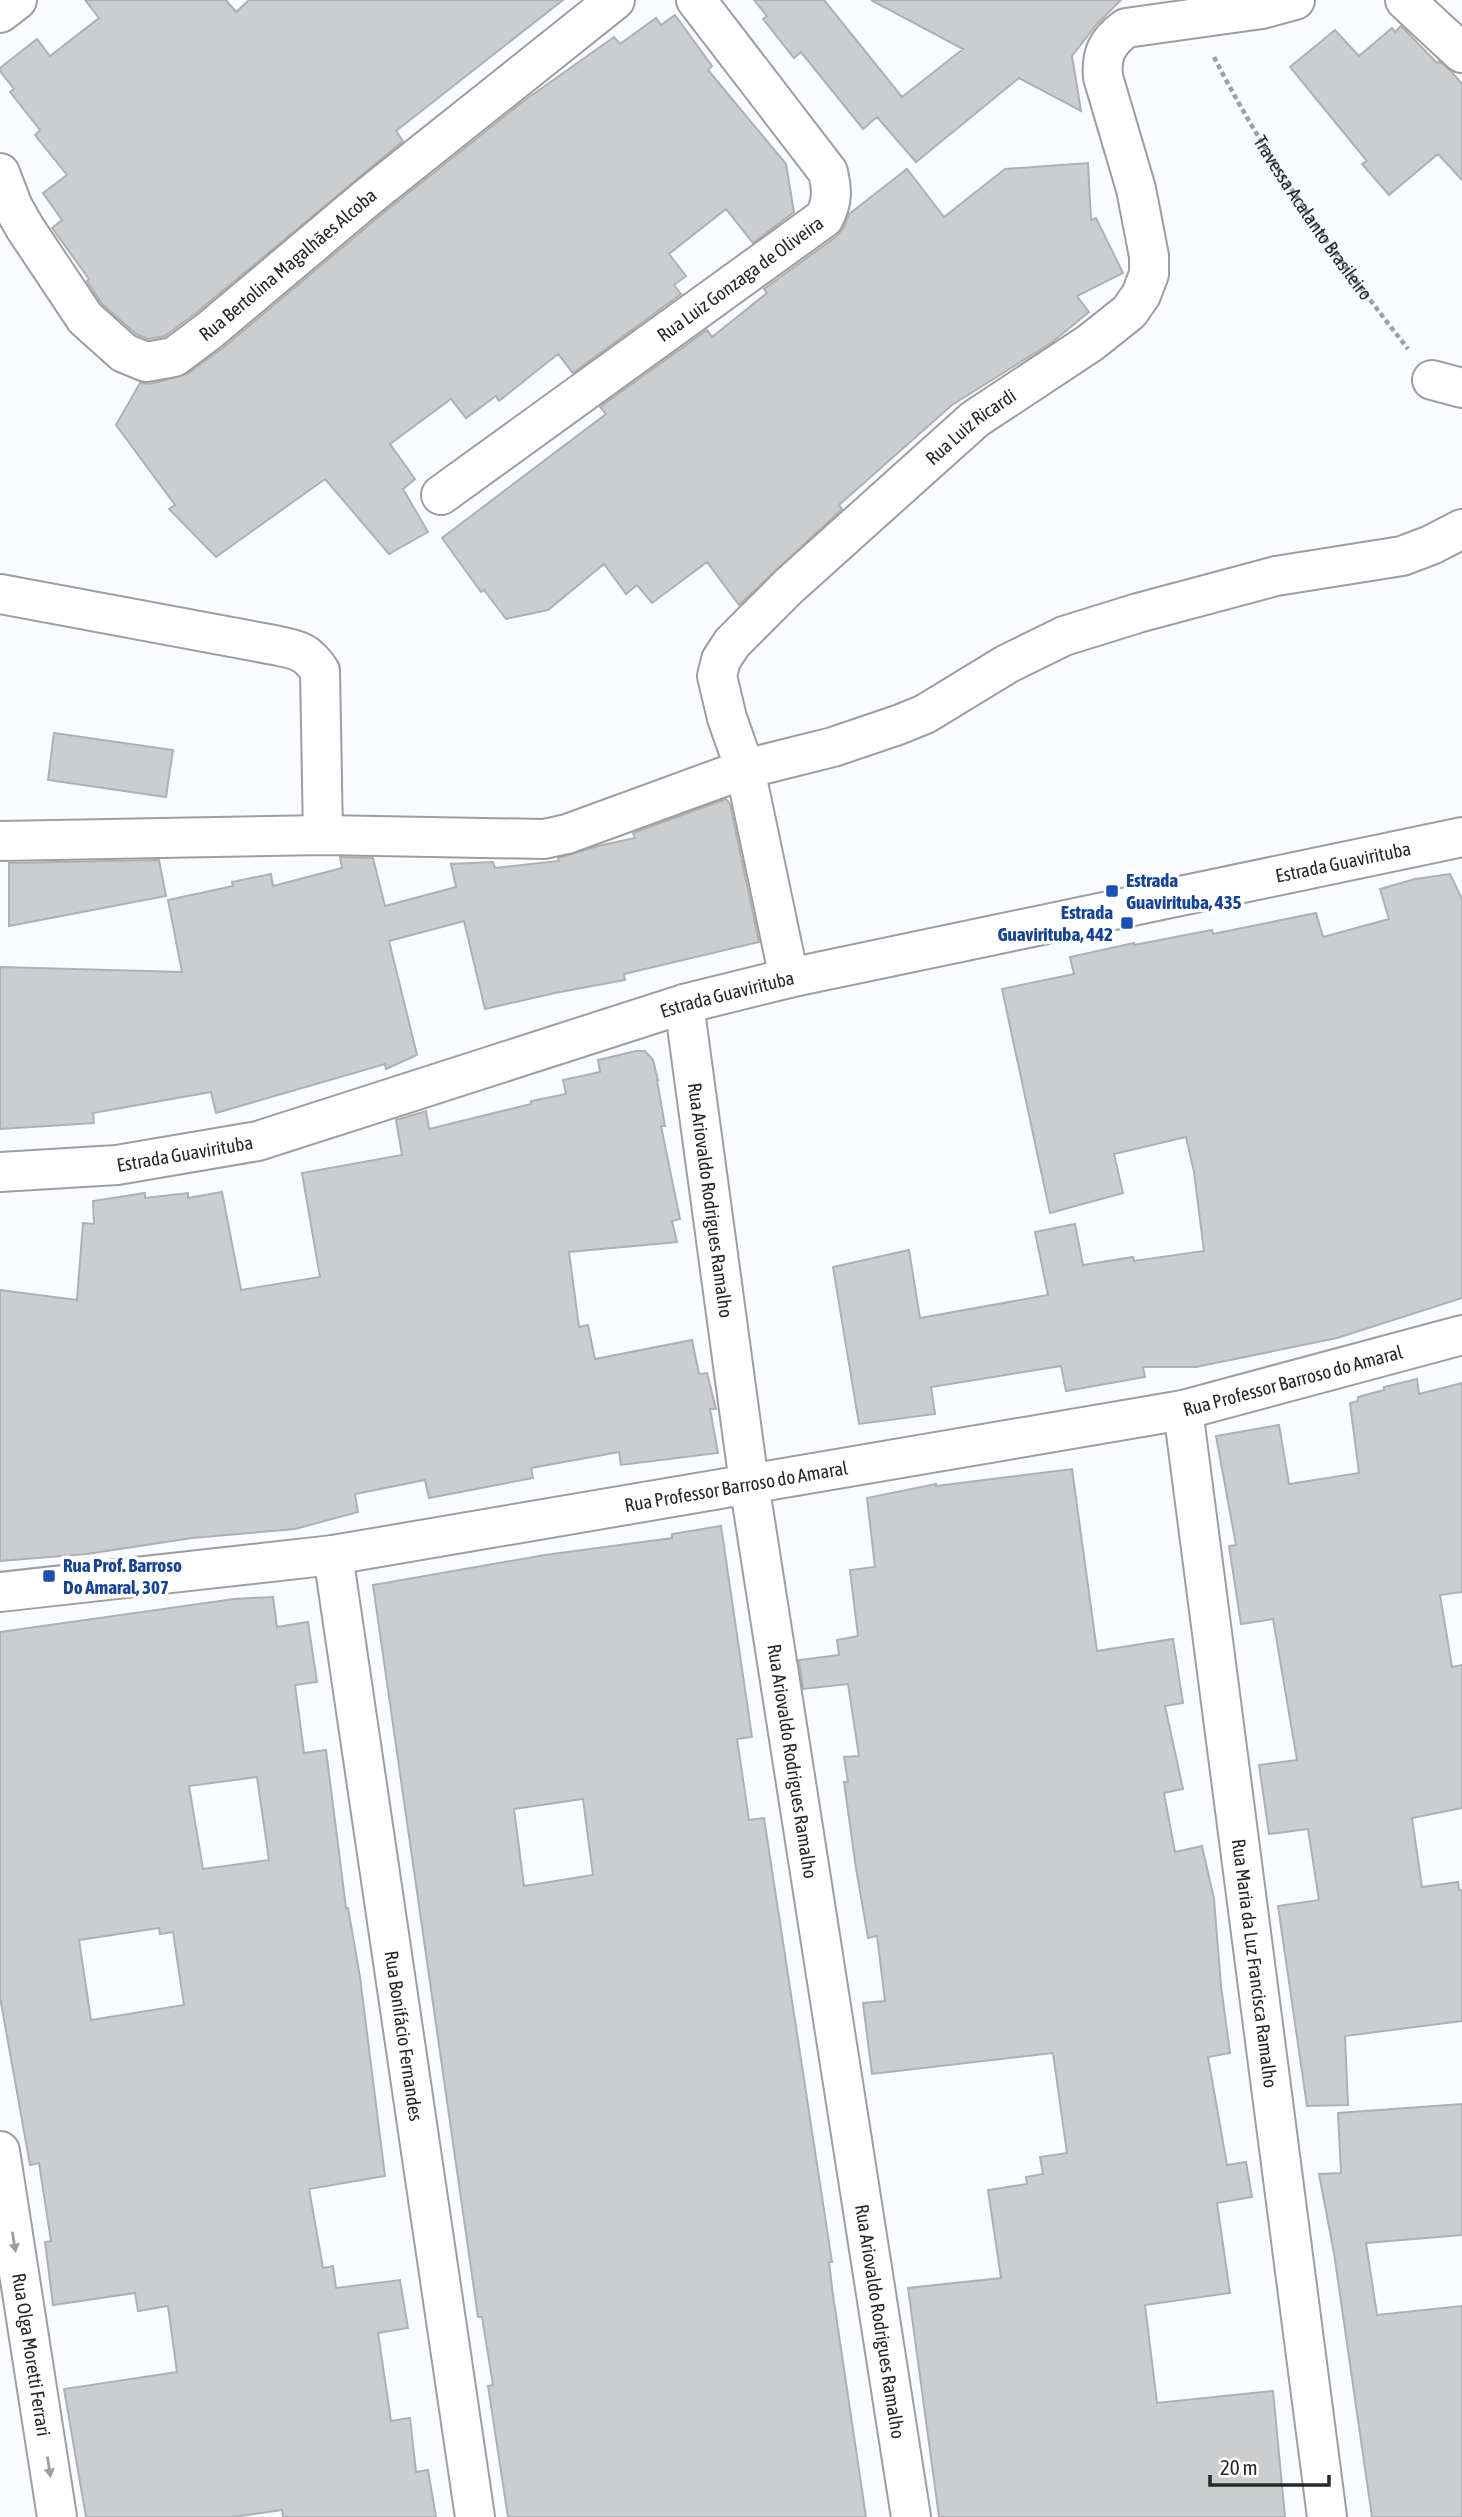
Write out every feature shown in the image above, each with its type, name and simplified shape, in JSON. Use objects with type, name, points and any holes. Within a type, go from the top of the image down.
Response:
[{"type":"street","points":[[0,13],[17,0]]},
{"type":"street","name":"Rua Bertolina Magalhães Alcoba","points":[[0,173],[13,207],[25,228],[85,318],[124,353],[146,362],[174,356],[210,330],[368,197],[615,0]]},
{"type":"street","name":"Rua Luiz Gonzaga de Oliveira","points":[[442,495],[824,218],[833,192],[828,172],[696,0]]},
{"type":"street","name":"Rua Luiz Ricardi","points":[[789,978],[745,769],[727,718],[717,676],[721,660],[732,643],[789,586],[975,419],[1090,343],[1129,312],[1141,295],[1149,274],[1149,256],[1136,190],[1102,77],[1101,62],[1105,47],[1113,37],[1126,28],[1262,9],[1294,0]]},
{"type":"street","points":[[1405,0],[1462,53]]},
{"type":"street","points":[[0,841],[323,835],[544,839],[585,828],[745,769],[834,747],[898,725],[925,714],[1007,664],[1064,636],[1276,576],[1402,556],[1462,529]]},
{"type":"street","points":[[0,594],[274,645],[311,657],[320,671],[323,835]]},
{"type":"street","name":"Estrada Guavirituba","points":[[0,1172],[117,1165],[258,1141],[684,1004],[789,978],[1462,837]]},
{"type":"street","name":"Rua Ariovaldo Rodrigues Ramalho","points":[[684,1004],[749,1483],[911,2517]]},
{"type":"street","name":"Rua Professor Barroso do Amaral","points":[[0,1592],[333,1555],[1183,1410],[1462,1335]]},
{"type":"street","name":"Rua Maria da Luz Francisca Ramalho","points":[[1183,1410],[1327,2517]]},
{"type":"street","name":"Rua Bonifácio Fernandes","points":[[333,1555],[475,2517]]},
{"type":"street","name":"Rua Olga Moretti Ferrari","points":[[0,2151],[57,2517]]},
{"type":"path","name":"Travessa Acalanto Brasileiro","points":[[1193,17],[1238,104],[1346,270],[1447,384]]},
{"type":"building","points":[[85,0],[226,0],[236,12],[249,0],[563,0],[396,131],[403,141],[196,313],[165,336],[148,339],[136,334],[102,304],[87,281],[89,279],[52,228],[62,220],[43,193],[67,175],[35,135],[40,130],[10,92],[14,89],[0,71],[0,68],[37,39],[50,56],[99,18]]},
{"type":"building","points":[[754,0],[824,0],[902,97],[963,49],[871,0],[1121,0],[1097,24],[1072,56],[1081,111],[1019,78],[916,162],[877,117],[863,129],[801,52],[794,58],[763,19],[767,16]]},
{"type":"building","points":[[675,15],[712,66],[708,70],[786,164],[794,212],[753,243],[726,209],[669,254],[686,276],[674,285],[681,294],[573,373],[558,354],[499,401],[496,396],[466,418],[451,399],[390,444],[415,479],[403,489],[428,532],[389,554],[325,479],[216,557],[169,509],[175,505],[116,425],[140,383],[150,384],[187,374],[224,347],[382,214],[525,100],[614,37],[620,44],[656,18],[661,25]]},
{"type":"building","points":[[1401,26],[1462,84],[1462,180],[1438,154],[1389,195],[1362,164],[1367,161],[1290,67],[1335,30],[1359,56],[1392,28],[1395,32]]},
{"type":"building","points":[[1088,163],[1091,220],[1096,218],[1123,273],[1077,296],[1089,312],[1051,343],[952,405],[839,505],[842,509],[739,605],[707,562],[652,603],[637,585],[626,594],[604,564],[548,610],[506,619],[484,590],[481,592],[442,538],[606,414],[600,407],[707,330],[712,337],[767,293],[764,289],[837,236],[849,214],[907,169],[944,217],[1005,169]]},
{"type":"building","points":[[54,733],[173,750],[166,797],[48,780]]},
{"type":"building","points":[[726,799],[730,804],[759,942],[624,974],[625,980],[485,1009],[464,921],[389,941],[417,1055],[386,1069],[385,1064],[216,1113],[211,1092],[93,1113],[94,1123],[0,1129],[0,967],[182,972],[168,900],[233,886],[232,882],[271,874],[273,886],[342,868],[340,857],[373,858],[385,906],[456,887],[451,864],[493,862],[495,868],[559,861],[558,858],[635,838],[633,833]]},
{"type":"building","points":[[159,860],[166,896],[9,926],[9,863]]},
{"type":"building","points":[[1450,874],[1462,899],[1462,1298],[1337,1338],[1196,1367],[1143,1367],[1145,1377],[1066,1391],[1061,1366],[931,1387],[935,1414],[859,1424],[833,1267],[909,1250],[920,1318],[1048,1295],[1035,1232],[1075,1224],[1083,1265],[1133,1257],[1134,1261],[1204,1251],[1194,1172],[1186,1137],[1114,1154],[1123,1193],[1050,1213],[1002,989],[1074,974],[1070,957],[1212,930],[1213,934],[1316,913],[1323,937],[1389,919],[1380,889],[1415,879]]},
{"type":"building","points":[[645,1051],[653,1060],[658,1080],[665,1126],[661,1126],[680,1219],[672,1221],[677,1242],[569,1252],[579,1327],[588,1325],[595,1359],[692,1340],[699,1374],[707,1373],[716,1409],[710,1409],[718,1453],[621,1465],[619,1452],[531,1468],[533,1478],[429,1498],[425,1480],[355,1494],[358,1512],[295,1529],[192,1538],[87,1554],[0,1561],[0,1290],[77,1300],[83,1223],[94,1224],[93,1201],[145,1193],[145,1198],[188,1193],[188,1198],[222,1192],[241,1290],[320,1277],[302,1173],[402,1155],[396,1120],[426,1111],[429,1129],[566,1094],[563,1080],[600,1072],[598,1060]]},
{"type":"building","points":[[1417,1379],[1419,1394],[1462,1383],[1462,1592],[1440,1595],[1452,1667],[1462,1665],[1462,1808],[1412,1818],[1422,1887],[1458,1882],[1459,1890],[1462,1890],[1462,2021],[1345,2036],[1348,2105],[1307,2106],[1278,1906],[1319,1900],[1308,1829],[1269,1834],[1259,1765],[1297,1760],[1273,1619],[1241,1624],[1229,1546],[1236,1545],[1216,1436],[1279,1425],[1289,1484],[1359,1473],[1350,1403],[1358,1401],[1358,1397],[1384,1390],[1384,1387]]},
{"type":"building","points":[[1072,1469],[1097,1651],[1173,1639],[1183,1703],[1165,1706],[1183,1789],[1164,1793],[1175,1852],[1202,1846],[1214,1899],[1230,2053],[1208,2057],[1227,2165],[1246,2162],[1252,2197],[1217,2203],[1230,2293],[1145,2305],[1157,2403],[1273,2391],[1285,2517],[939,2517],[908,2288],[1001,2278],[988,2190],[1027,2184],[1026,2177],[1043,2174],[1040,2157],[1067,2153],[1053,2053],[872,2074],[863,2003],[885,2001],[877,1936],[868,1938],[844,1782],[848,1782],[844,1757],[859,1756],[848,1684],[803,1689],[799,1660],[839,1655],[837,1640],[858,1636],[850,1570],[875,1567],[867,1498],[936,1484]]},
{"type":"building","points":[[721,1526],[752,1737],[737,1739],[749,1820],[764,1818],[832,2262],[829,2262],[833,2295],[866,2517],[508,2517],[488,2386],[493,2385],[482,2317],[478,2317],[373,1585],[545,1555],[672,1538],[672,1534]],"holes":[[[583,1799],[593,1875],[524,1886],[514,1809]]]},
{"type":"building","points":[[273,1597],[277,1627],[308,1622],[317,1682],[295,1685],[304,1753],[326,1750],[346,1908],[360,1977],[385,2176],[309,2189],[323,2268],[333,2266],[336,2288],[400,2280],[408,2328],[378,2333],[391,2421],[410,2418],[416,2472],[428,2470],[436,2517],[283,2517],[282,2510],[233,2517],[86,2517],[64,2389],[177,2372],[168,2306],[138,2311],[135,2293],[53,2305],[45,2242],[51,2241],[39,2163],[30,2165],[0,1997],[0,1632],[234,1599]],"holes":[[[257,1777],[269,1860],[203,1869],[189,1786]],[[159,1928],[160,1934],[173,1932],[184,2005],[91,2020],[79,1940]]]},
{"type":"building","points":[[1462,2104],[1462,2235],[1366,2243],[1377,2315],[1462,2306],[1462,2517],[1372,2517],[1334,2253],[1319,2174],[1341,2173],[1338,2113]]},
{"type":"place","name":"Estrada Guavirituba, 435","points":[[1112,891]]},
{"type":"place","name":"Estrada Guavirituba, 442","points":[[1127,923]]},
{"type":"place","name":"Rua Prof. Barroso Do Amaral, 307","points":[[49,1576]]}]
